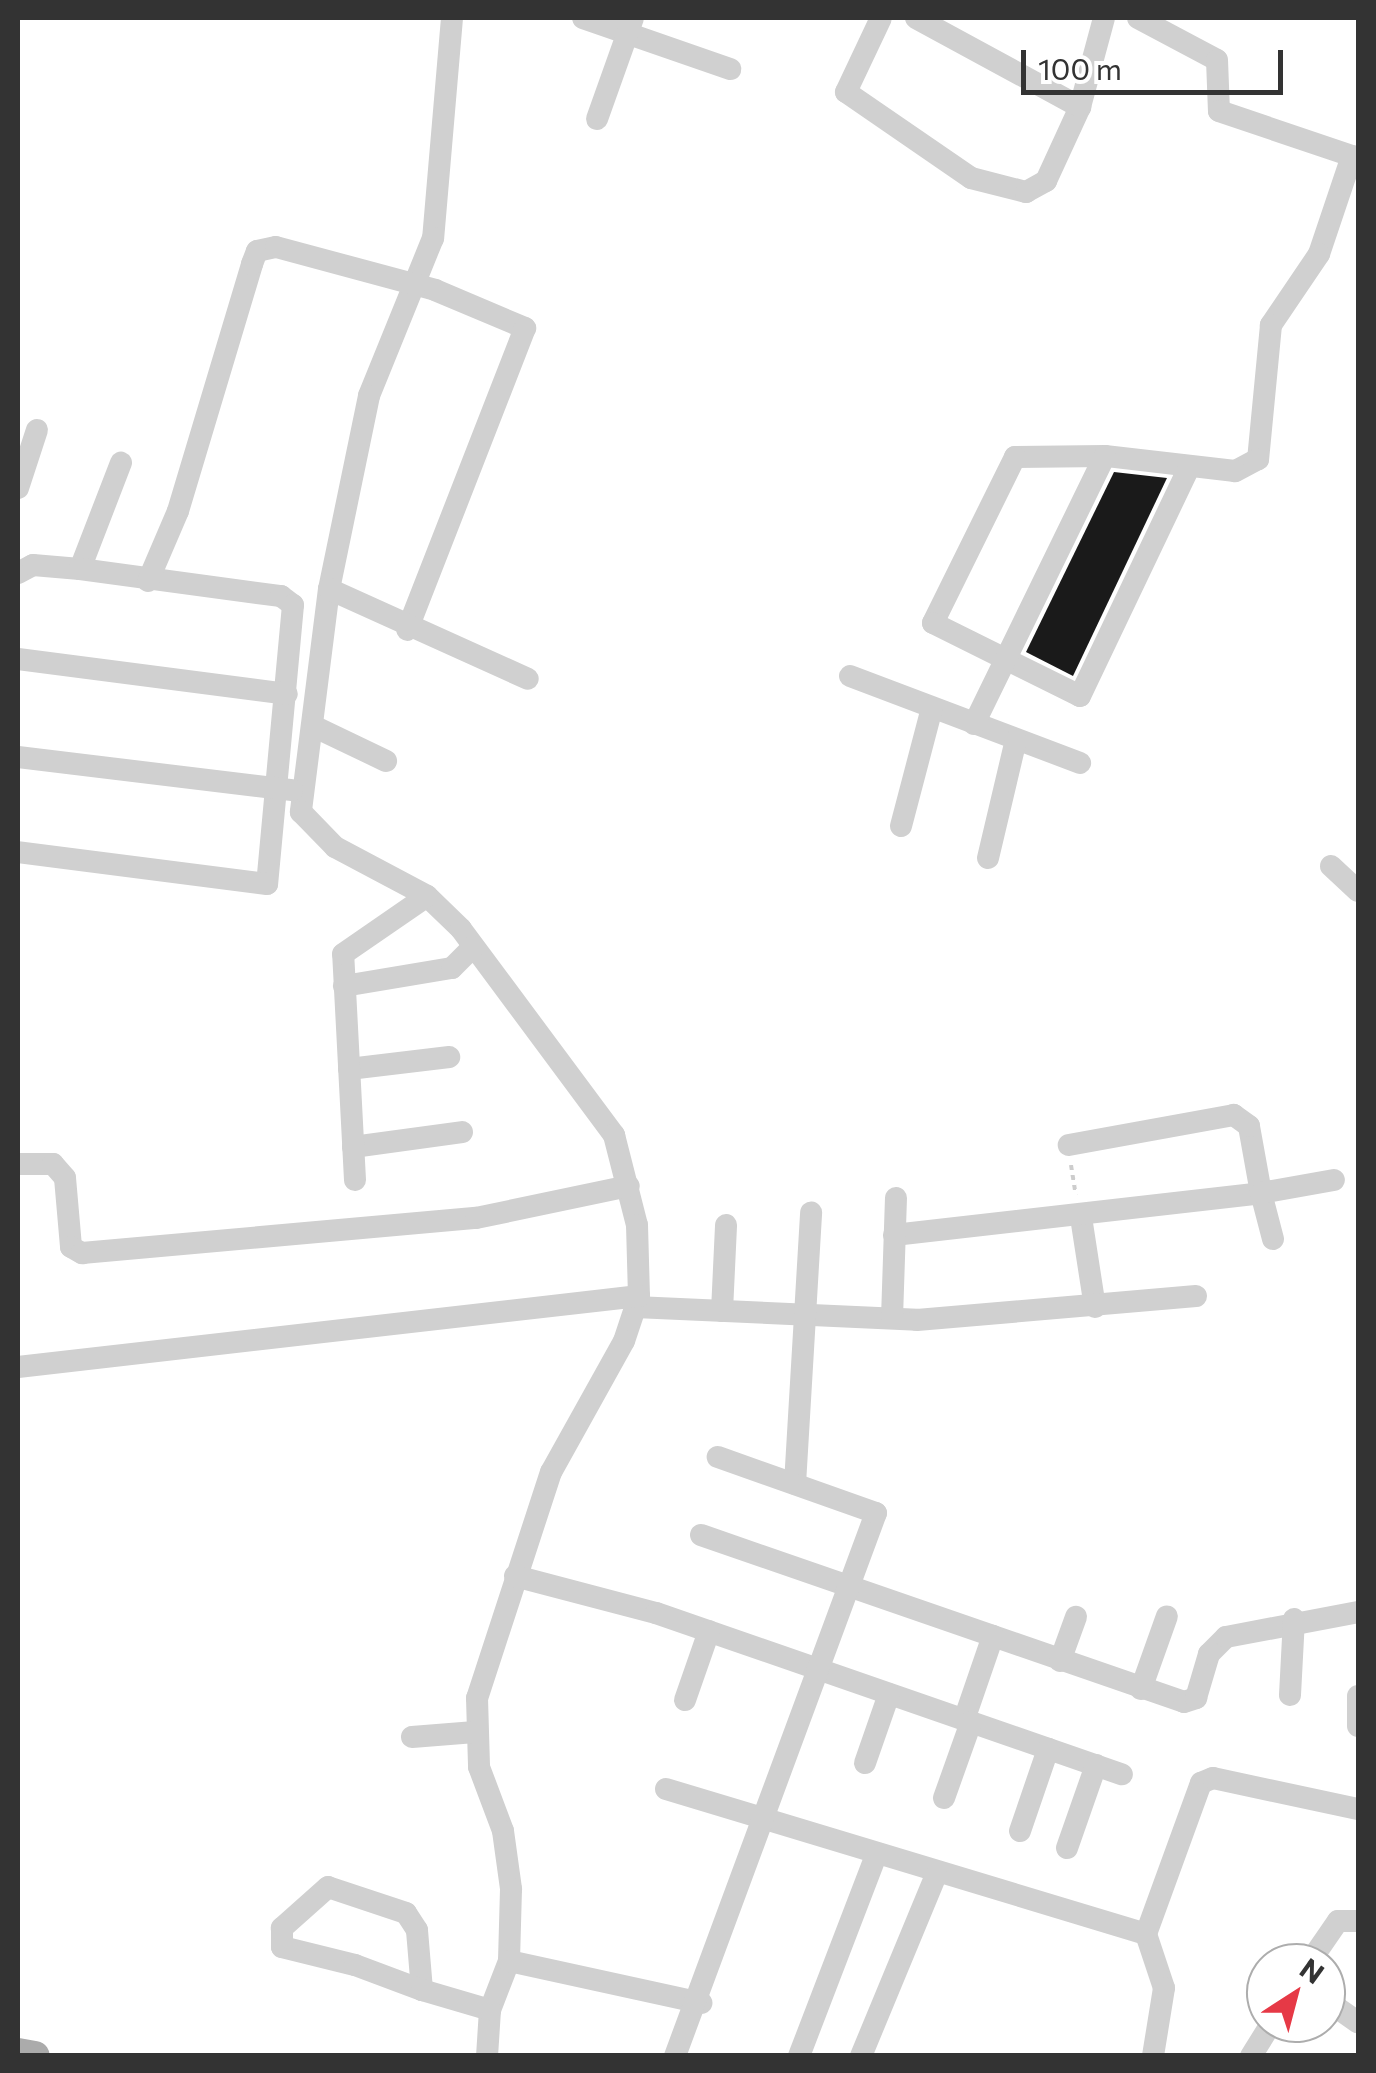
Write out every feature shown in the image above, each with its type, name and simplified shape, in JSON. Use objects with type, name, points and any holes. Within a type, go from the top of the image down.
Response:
[{"type":"main road","points":[[18,2053],[35,2056]]},
{"type":"street","points":[[18,852],[267,884],[291,790],[313,726],[329,589],[368,396],[432,238],[452,18]]},
{"type":"street","points":[[582,18],[630,27],[730,70]]},
{"type":"street","points":[[881,18],[846,92],[860,110],[971,178],[1026,192],[1046,181],[1080,107],[1104,18]]},
{"type":"street","points":[[916,18],[1080,107]]},
{"type":"street","points":[[1138,18],[1217,60],[1219,111],[1352,156],[1319,254],[1271,325],[1258,459],[1243,470],[1106,456],[1016,457],[936,612],[938,628],[1080,696],[1189,467]]},
{"type":"street","points":[[597,119],[630,27]]},
{"type":"street","points":[[148,581],[178,511],[257,251],[276,247],[412,283],[525,328],[407,630]]},
{"type":"street","points":[[18,489],[37,430]]},
{"type":"street","points":[[974,724],[1002,660],[1106,456]]},
{"type":"street","points":[[80,570],[121,463]]},
{"type":"street","points":[[18,572],[33,565],[288,598],[291,790],[310,828],[426,896],[473,947],[614,1135],[629,1186],[637,1301],[558,1457],[483,1664],[474,1732],[509,1860],[509,1961],[490,2010],[487,2056]]},
{"type":"street","points":[[329,589],[407,630],[528,680]]},
{"type":"street","points":[[18,659],[287,694]]},
{"type":"street","points":[[850,676],[1080,764]]},
{"type":"street","points":[[900,826],[932,708]]},
{"type":"street","points":[[313,726],[386,761]]},
{"type":"street","points":[[988,858],[1016,740]]},
{"type":"street","points":[[18,756],[291,790]]},
{"type":"street","points":[[1331,866],[1358,892]]},
{"type":"street","points":[[355,1180],[344,986],[347,946],[426,896]]},
{"type":"street","points":[[344,986],[452,968],[473,947]]},
{"type":"street","points":[[349,1070],[449,1056]]},
{"type":"street","points":[[1068,1145],[1234,1115],[1249,1126],[1273,1239]]},
{"type":"street","points":[[353,1147],[462,1132]]},
{"type":"street","points":[[18,1164],[53,1164],[65,1178],[71,1247],[82,1252],[476,1218],[629,1186]]},
{"type":"street","points":[[894,1235],[1081,1216],[1334,1180]]},
{"type":"street","points":[[892,1318],[896,1198]]},
{"type":"street","points":[[795,1484],[811,1212]]},
{"type":"street","points":[[1081,1216],[1095,1307]]},
{"type":"street","points":[[722,1311],[726,1225]]},
{"type":"street","points":[[18,1367],[637,1301],[722,1311],[892,1318],[1095,1307],[1196,1296]]},
{"type":"street","points":[[675,2056],[701,2003],[876,1513],[718,1458]]},
{"type":"street","points":[[701,1536],[1142,1690],[1193,1701],[1216,1644],[1294,1619],[1358,1612]]},
{"type":"street","points":[[515,1576],[708,1631],[1122,1774]]},
{"type":"street","points":[[1142,1690],[1167,1616]]},
{"type":"street","points":[[1060,1661],[1076,1617]]},
{"type":"street","points":[[1290,1695],[1294,1619]]},
{"type":"street","points":[[685,1700],[708,1631]]},
{"type":"street","points":[[944,1798],[993,1636]]},
{"type":"street","points":[[865,1763],[890,1694]]},
{"type":"street","points":[[1358,1696],[1358,1726]]},
{"type":"street","points":[[412,1737],[474,1732]]},
{"type":"street","points":[[1020,1831],[1048,1749]]},
{"type":"street","points":[[1068,1848],[1096,1766]]},
{"type":"street","points":[[1154,2056],[1164,1988],[1146,1934],[1201,1784],[1213,1778],[1358,1809]]},
{"type":"street","points":[[666,1789],[936,1875],[1146,1934]]},
{"type":"street","points":[[799,2056],[876,1855]]},
{"type":"street","points":[[861,2056],[936,1875]]},
{"type":"street","points":[[422,1990],[416,1930],[406,1913],[328,1887],[282,1928],[282,1947],[422,1990],[490,2010]]},
{"type":"street","points":[[1323,1943],[1338,1921],[1358,1920]]},
{"type":"street","points":[[509,1961],[701,2003]]},
{"type":"path","points":[[1068,1145],[1081,1216]]},
{"type":"building","points":[[1114,472],[1167,478],[1073,676],[1026,652]]}]
